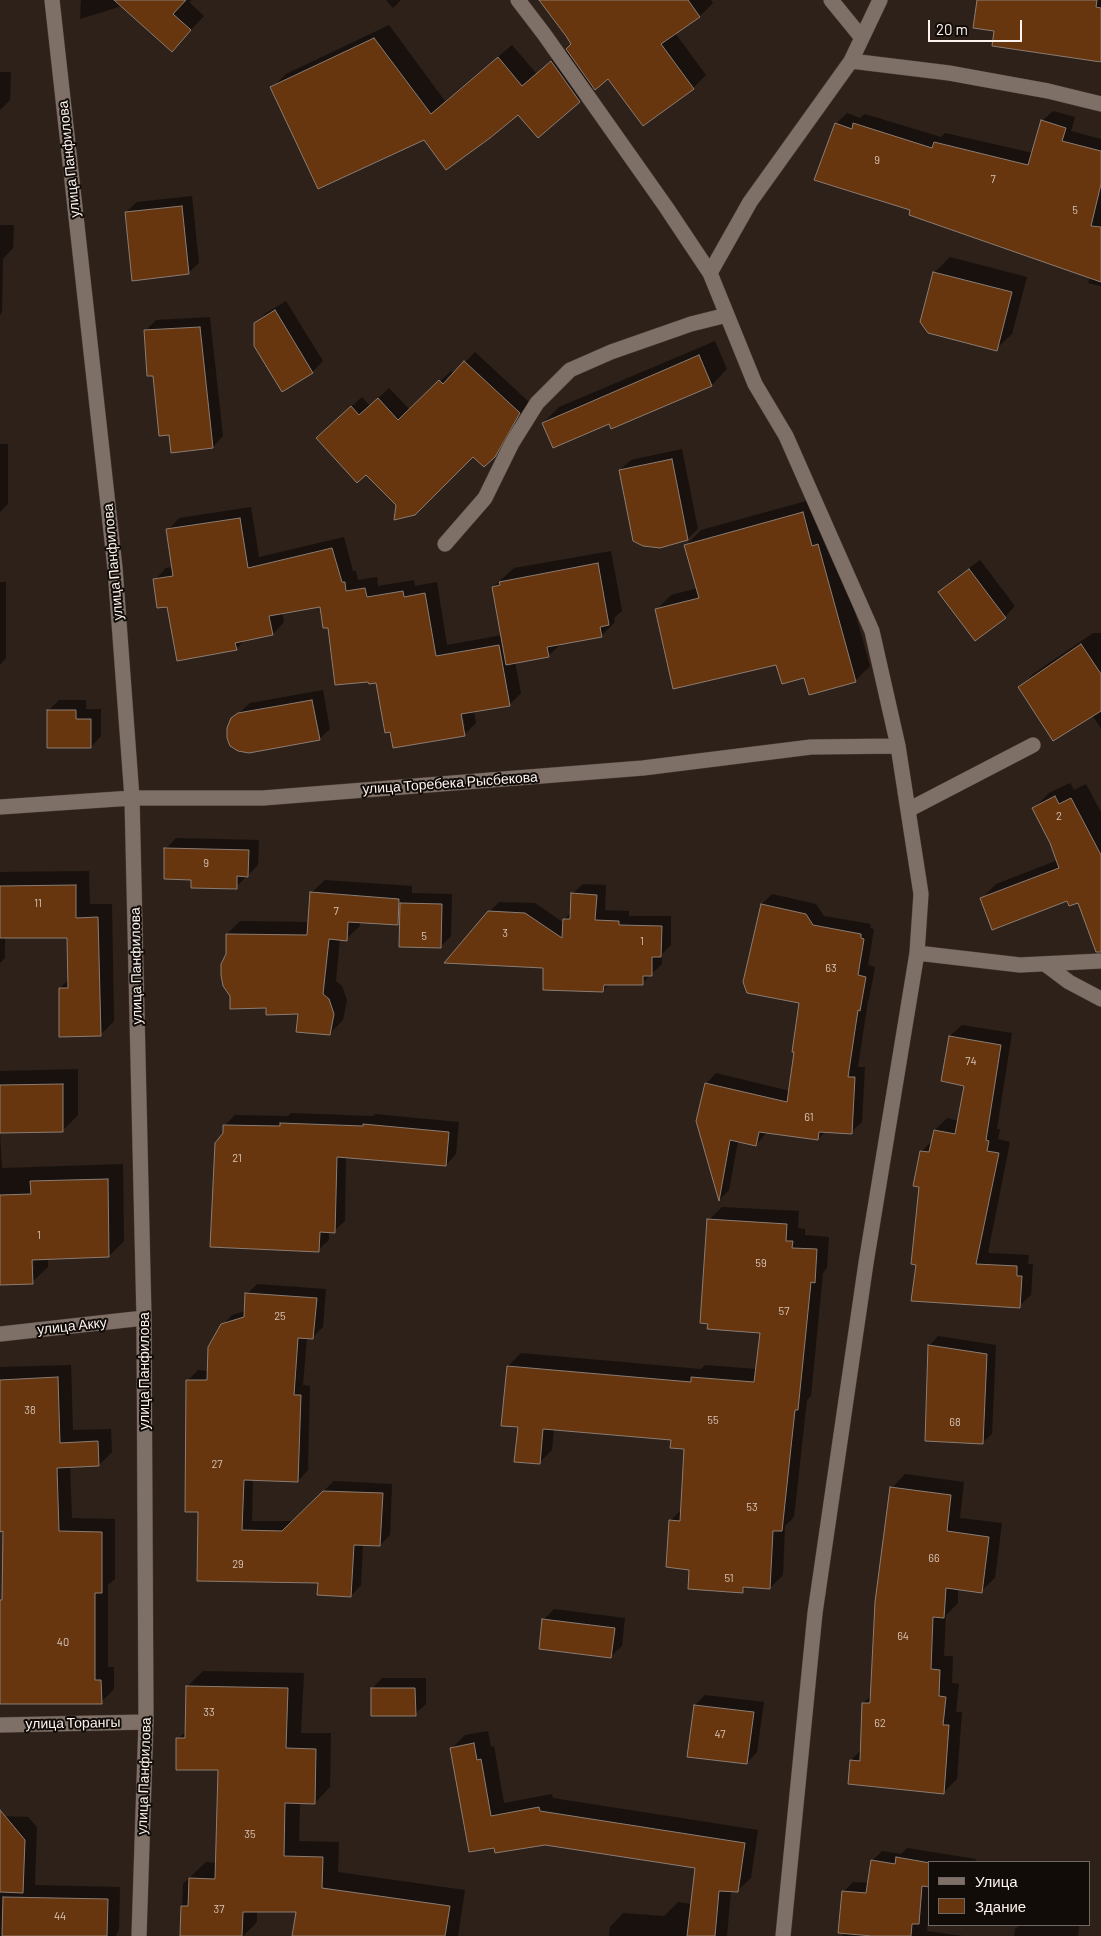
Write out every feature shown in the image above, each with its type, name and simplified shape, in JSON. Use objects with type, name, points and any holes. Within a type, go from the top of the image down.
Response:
[{"type":"street","name":"улица Панфилова","points":[[52,0],[115,568],[132,798],[144,1318],[146,1722],[139,1936]]},
{"type":"street","points":[[518,0],[666,207],[710,273],[754,384],[786,436],[872,632],[898,746],[921,894],[917,953],[866,1263],[815,1612],[783,1936]]},
{"type":"street","points":[[831,0],[862,38]]},
{"type":"street","points":[[710,273],[750,202],[851,61],[880,0]]},
{"type":"street","points":[[851,61],[949,73],[1048,91],[1101,104]]},
{"type":"street","points":[[445,544],[486,498],[512,444],[537,403],[570,370],[611,352],[691,324],[727,315]]},
{"type":"street","points":[[908,810],[1033,745]]},
{"type":"street","name":"улица Торебека Рысбекова","points":[[0,807],[132,798],[263,798],[643,768],[811,747],[898,746]]},
{"type":"street","points":[[917,953],[1020,965],[1101,961]]},
{"type":"street","points":[[1045,964],[1069,982],[1101,999]]},
{"type":"street","name":"улица Акку","points":[[0,1334],[144,1318]]},
{"type":"street","name":"улица Торангы","points":[[0,1725],[146,1722]]},
{"type":"building","points":[[114,0],[186,0],[173,14],[191,30],[172,52]]},
{"type":"building","points":[[539,0],[688,0],[700,17],[661,44],[694,89],[643,126],[608,79],[595,90],[566,49],[571,44]]},
{"type":"building","points":[[977,0],[1097,0],[1096,7],[1101,8],[1101,62],[992,46],[994,31],[973,28]]},
{"type":"building","points":[[374,38],[431,114],[498,57],[522,86],[551,61],[580,102],[538,138],[518,115],[446,170],[424,140],[318,189],[270,87]]},
{"type":"building","points":[[1041,120],[1066,128],[1062,141],[1101,151],[1101,184],[1091,226],[1101,227],[1101,282],[909,215],[910,210],[814,180],[835,123],[852,129],[853,123],[932,148],[934,142],[1028,165]]},
{"type":"building","points":[[182,206],[189,274],[132,281],[125,212]]},
{"type":"building","points":[[933,272],[1012,292],[997,351],[928,333],[920,322]]},
{"type":"building","points":[[275,310],[313,373],[282,392],[254,346],[254,323]]},
{"type":"building","points":[[200,327],[213,448],[171,453],[169,435],[159,436],[153,376],[147,376],[144,330]]},
{"type":"building","points":[[699,355],[712,386],[611,429],[609,424],[553,448],[542,423]]},
{"type":"building","points":[[464,361],[520,413],[495,457],[484,467],[473,457],[415,515],[394,520],[396,505],[366,475],[357,483],[316,438],[351,406],[359,415],[378,398],[398,420],[439,380],[443,384]]},
{"type":"building","points":[[672,459],[688,540],[660,548],[643,546],[633,541],[619,470]]},
{"type":"building","points":[[803,512],[812,546],[818,544],[856,682],[809,695],[804,678],[782,684],[776,665],[673,689],[655,609],[699,598],[684,545]]},
{"type":"building","points":[[240,518],[248,568],[332,548],[342,582],[345,582],[346,591],[365,588],[367,597],[403,591],[404,597],[425,593],[436,656],[499,645],[510,706],[461,714],[465,736],[393,748],[390,732],[385,733],[376,683],[335,685],[328,628],[323,628],[320,607],[269,616],[273,635],[235,643],[237,650],[177,661],[167,607],[157,608],[153,579],[173,576],[166,529]]},
{"type":"building","points":[[598,563],[609,625],[600,627],[602,637],[547,647],[549,657],[506,665],[492,587],[500,585],[499,582]]},
{"type":"building","points":[[969,569],[1006,618],[975,641],[938,592]]},
{"type":"building","points":[[1081,644],[1101,674],[1101,711],[1053,741],[1018,687]]},
{"type":"building","points":[[312,700],[320,740],[249,753],[238,751],[230,746],[227,738],[227,728],[231,718],[238,713]]},
{"type":"building","points":[[47,710],[76,710],[76,719],[91,719],[91,748],[47,748]]},
{"type":"building","points":[[1055,796],[1059,804],[1071,798],[1101,855],[1101,952],[1096,952],[1078,903],[1069,906],[1067,901],[992,930],[980,898],[1059,868],[1050,843],[1032,808]]},
{"type":"building","points":[[164,848],[249,850],[248,877],[237,876],[237,889],[191,888],[191,880],[164,879]]},
{"type":"building","points":[[76,885],[76,918],[98,917],[101,1036],[59,1037],[59,988],[68,988],[67,938],[0,938],[0,886]]},
{"type":"building","points":[[310,892],[399,899],[398,925],[348,922],[347,941],[329,939],[323,994],[329,999],[334,1014],[330,1035],[296,1032],[298,1014],[266,1015],[266,1008],[230,1009],[230,996],[223,986],[221,975],[221,964],[226,954],[226,934],[307,935]]},
{"type":"building","points":[[571,893],[597,895],[595,920],[619,921],[619,925],[662,926],[661,957],[652,957],[652,976],[643,976],[643,985],[604,985],[603,992],[543,990],[543,968],[444,963],[488,911],[525,913],[562,938],[563,919],[570,919]]},
{"type":"building","points":[[400,903],[442,904],[441,948],[399,947]]},
{"type":"building","points":[[761,904],[806,914],[813,925],[861,934],[861,938],[864,939],[858,975],[866,977],[860,1011],[858,1010],[848,1077],[855,1077],[852,1134],[819,1132],[818,1140],[759,1132],[756,1146],[730,1140],[719,1201],[696,1121],[705,1083],[787,1102],[799,1003],[747,993],[743,982]]},
{"type":"building","points":[[949,1036],[1001,1045],[986,1140],[989,1141],[987,1151],[999,1153],[976,1264],[1017,1266],[1017,1276],[1022,1276],[1020,1308],[911,1301],[916,1265],[911,1264],[919,1187],[913,1186],[920,1151],[929,1152],[934,1130],[955,1134],[964,1086],[941,1081]]},
{"type":"building","points":[[63,1084],[63,1132],[0,1133],[0,1085]]},
{"type":"building","points":[[280,1123],[363,1126],[363,1124],[449,1132],[446,1166],[337,1157],[335,1233],[320,1232],[319,1252],[210,1247],[215,1143],[223,1133],[223,1125],[280,1126]]},
{"type":"building","points":[[108,1179],[109,1257],[32,1260],[33,1284],[0,1285],[0,1195],[31,1194],[30,1181]]},
{"type":"building","points":[[707,1219],[787,1224],[786,1241],[793,1241],[792,1248],[817,1249],[815,1283],[811,1282],[798,1410],[795,1410],[782,1531],[773,1531],[770,1589],[743,1587],[743,1593],[688,1589],[689,1570],[666,1567],[669,1520],[680,1521],[684,1449],[670,1448],[671,1440],[543,1429],[540,1464],[514,1462],[518,1427],[501,1426],[507,1366],[691,1382],[691,1377],[754,1382],[760,1333],[707,1329],[708,1324],[700,1323]]},
{"type":"building","points":[[245,1293],[317,1298],[313,1339],[298,1338],[294,1395],[301,1395],[298,1482],[244,1480],[242,1530],[282,1531],[323,1491],[383,1493],[380,1546],[354,1545],[351,1597],[317,1595],[318,1583],[197,1581],[198,1512],[185,1512],[186,1380],[207,1380],[208,1347],[221,1324],[244,1317]]},
{"type":"building","points":[[928,1345],[987,1354],[983,1444],[925,1441]]},
{"type":"building","points":[[58,1377],[60,1443],[98,1441],[99,1466],[57,1468],[59,1531],[102,1532],[102,1593],[95,1593],[95,1680],[101,1680],[102,1704],[0,1704],[0,1600],[2,1600],[3,1531],[0,1532],[0,1380]]},
{"type":"building","points":[[890,1487],[951,1495],[947,1531],[989,1537],[982,1593],[946,1588],[944,1618],[933,1617],[931,1669],[940,1670],[939,1696],[946,1697],[943,1725],[949,1725],[944,1794],[848,1784],[850,1760],[860,1761],[862,1703],[870,1703],[875,1602]]},
{"type":"building","points":[[542,1619],[615,1628],[611,1658],[539,1649]]},
{"type":"building","points":[[186,1686],[288,1688],[286,1748],[316,1749],[315,1804],[285,1803],[284,1856],[323,1857],[322,1888],[450,1906],[445,1936],[292,1936],[296,1912],[243,1912],[242,1936],[180,1936],[181,1906],[188,1906],[189,1878],[215,1879],[218,1770],[176,1770],[176,1738],[185,1738]]},
{"type":"building","points":[[371,1688],[415,1688],[416,1716],[371,1716]]},
{"type":"building","points":[[694,1705],[754,1712],[747,1764],[687,1757]]},
{"type":"building","points":[[474,1743],[477,1760],[481,1759],[491,1816],[539,1807],[540,1811],[745,1843],[738,1892],[719,1891],[715,1936],[687,1936],[695,1868],[545,1845],[495,1853],[494,1848],[469,1852],[450,1748]]},
{"type":"building","points":[[0,1810],[25,1840],[23,1893],[0,1892]]},
{"type":"building","points":[[896,1857],[928,1863],[928,1887],[922,1886],[919,1924],[912,1924],[911,1936],[872,1936],[838,1933],[842,1891],[866,1893],[871,1860],[895,1864]]},
{"type":"building","points":[[3,1897],[108,1899],[107,1936],[2,1936]]}]
